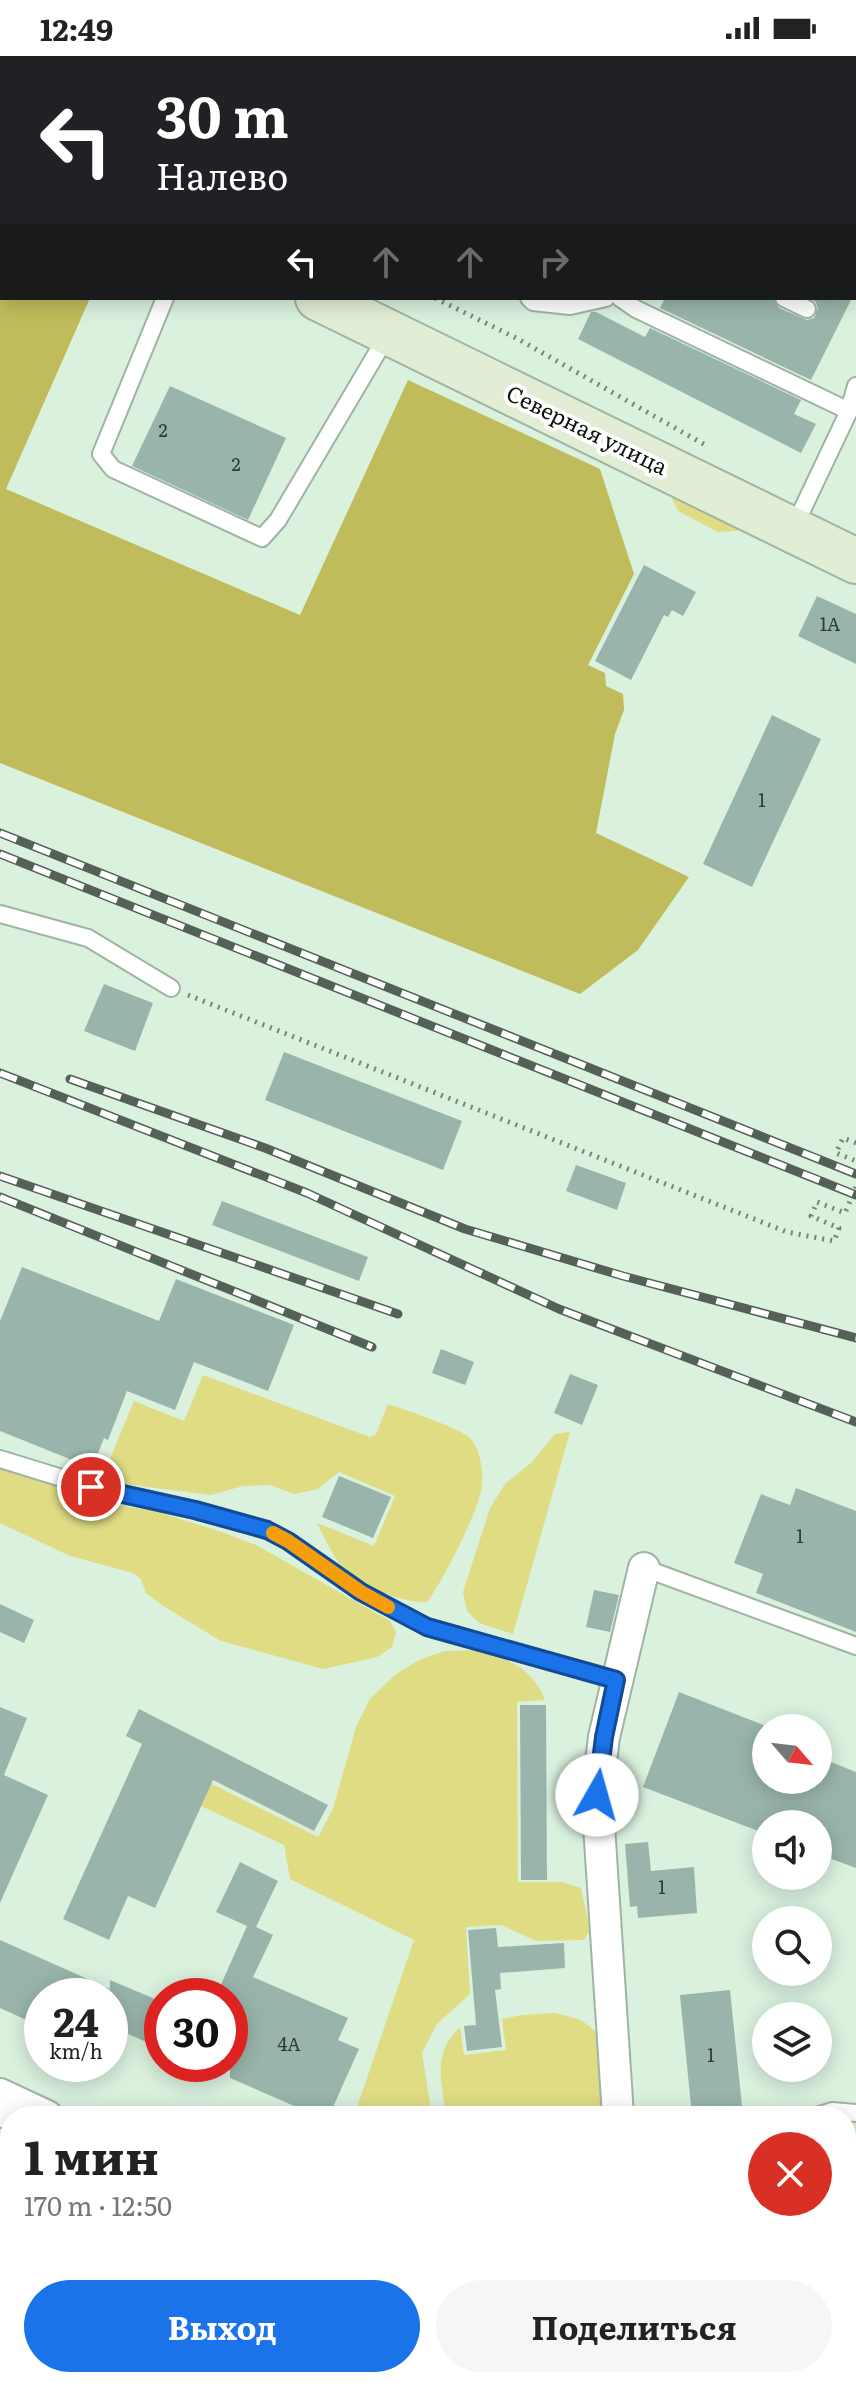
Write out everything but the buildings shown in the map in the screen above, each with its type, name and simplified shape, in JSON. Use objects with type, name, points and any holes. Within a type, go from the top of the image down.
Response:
[{"type":"street","name":"Северная улица","points":[[322,300],[856,561]]},
{"type":"street","points":[[617,2106],[597,1795],[604,1737],[644,1568]]},
{"type":"lane","points":[[164,300],[101,454],[113,469],[262,538],[278,520],[389,333]]},
{"type":"lane","points":[[531,300],[570,306],[597,300]]},
{"type":"lane","points":[[623,300],[849,411]]},
{"type":"lane","points":[[788,300],[807,309]]},
{"type":"lane","points":[[793,531],[849,411],[856,386]]},
{"type":"lane","points":[[0,914],[88,938],[171,988]]},
{"type":"lane","points":[[0,1459],[91,1487],[267,1530],[361,1592],[427,1627],[616,1680]]},
{"type":"lane","points":[[644,1568],[856,1646]]},
{"type":"path","points":[[439,300],[518,339],[711,448]]},
{"type":"path","points":[[171,988],[787,1232],[834,1241],[839,1228],[811,1216],[817,1202],[845,1213],[856,1187]]},
{"type":"path","points":[[856,1143],[843,1138],[836,1153],[856,1161]]},
{"type":"shaded area","points":[[0,300],[89,300],[6,489],[300,615],[408,380],[600,469],[634,574],[588,665],[605,673],[606,686],[623,694],[624,710],[615,734],[596,833],[689,877],[638,950],[580,994],[0,763]]},
{"type":"shaded area","points":[[679,489],[744,520],[737,531],[718,532],[678,511],[672,499]]},
{"type":"shaded area","points":[[203,1375],[370,1437],[376,1434],[388,1404],[469,1437],[480,1459],[480,1494],[460,1544],[427,1602],[378,1591],[355,1578],[338,1562],[317,1523],[374,1546],[395,1496],[339,1472],[318,1489],[294,1494],[270,1485],[243,1486],[211,1495],[124,1484],[102,1478],[134,1401],[184,1421]]},
{"type":"shaded area","points":[[570,1432],[513,1634],[479,1623],[467,1611],[463,1592],[490,1508],[505,1484],[532,1462],[555,1434]]},
{"type":"shaded area","points":[[0,1467],[77,1494],[116,1505],[155,1511],[256,1545],[390,1621],[396,1632],[392,1647],[377,1657],[323,1669],[221,1641],[146,1593],[141,1579],[133,1573],[70,1556],[0,1523]]},
{"type":"shaded area","points":[[480,1650],[501,1657],[528,1673],[540,1690],[545,1700],[517,1702],[518,1882],[562,1882],[581,1888],[590,1930],[584,1940],[536,1941],[501,1925],[466,1927],[470,1994],[437,2024],[422,2053],[430,2106],[357,2106],[414,1940],[290,1879],[284,1845],[139,1777],[148,1752],[318,1837],[333,1809],[356,1727],[370,1699],[396,1674],[419,1660],[445,1651]]},
{"type":"shaded area","points":[[555,2013],[582,2021],[595,2032],[601,2059],[603,2106],[445,2106],[441,2068],[451,2037],[460,2027],[464,2055],[506,2050],[502,2019]]},
{"type":"railway","points":[[0,833],[856,1174]]},
{"type":"railway","points":[[0,854],[856,1195]]},
{"type":"railway","points":[[0,1073],[307,1193],[559,1309],[856,1422]]},
{"type":"railway","points":[[70,1079],[265,1148],[465,1229],[623,1276],[856,1338]]},
{"type":"railway","points":[[0,1176],[398,1314]]},
{"type":"railway","points":[[0,1197],[372,1347]]},
{"type":"slow traffic","points":[[273,1533],[388,1607]]},
{"type":"route","points":[[91,1487],[267,1530],[361,1592],[427,1627],[616,1680],[604,1737],[597,1795]]}]
